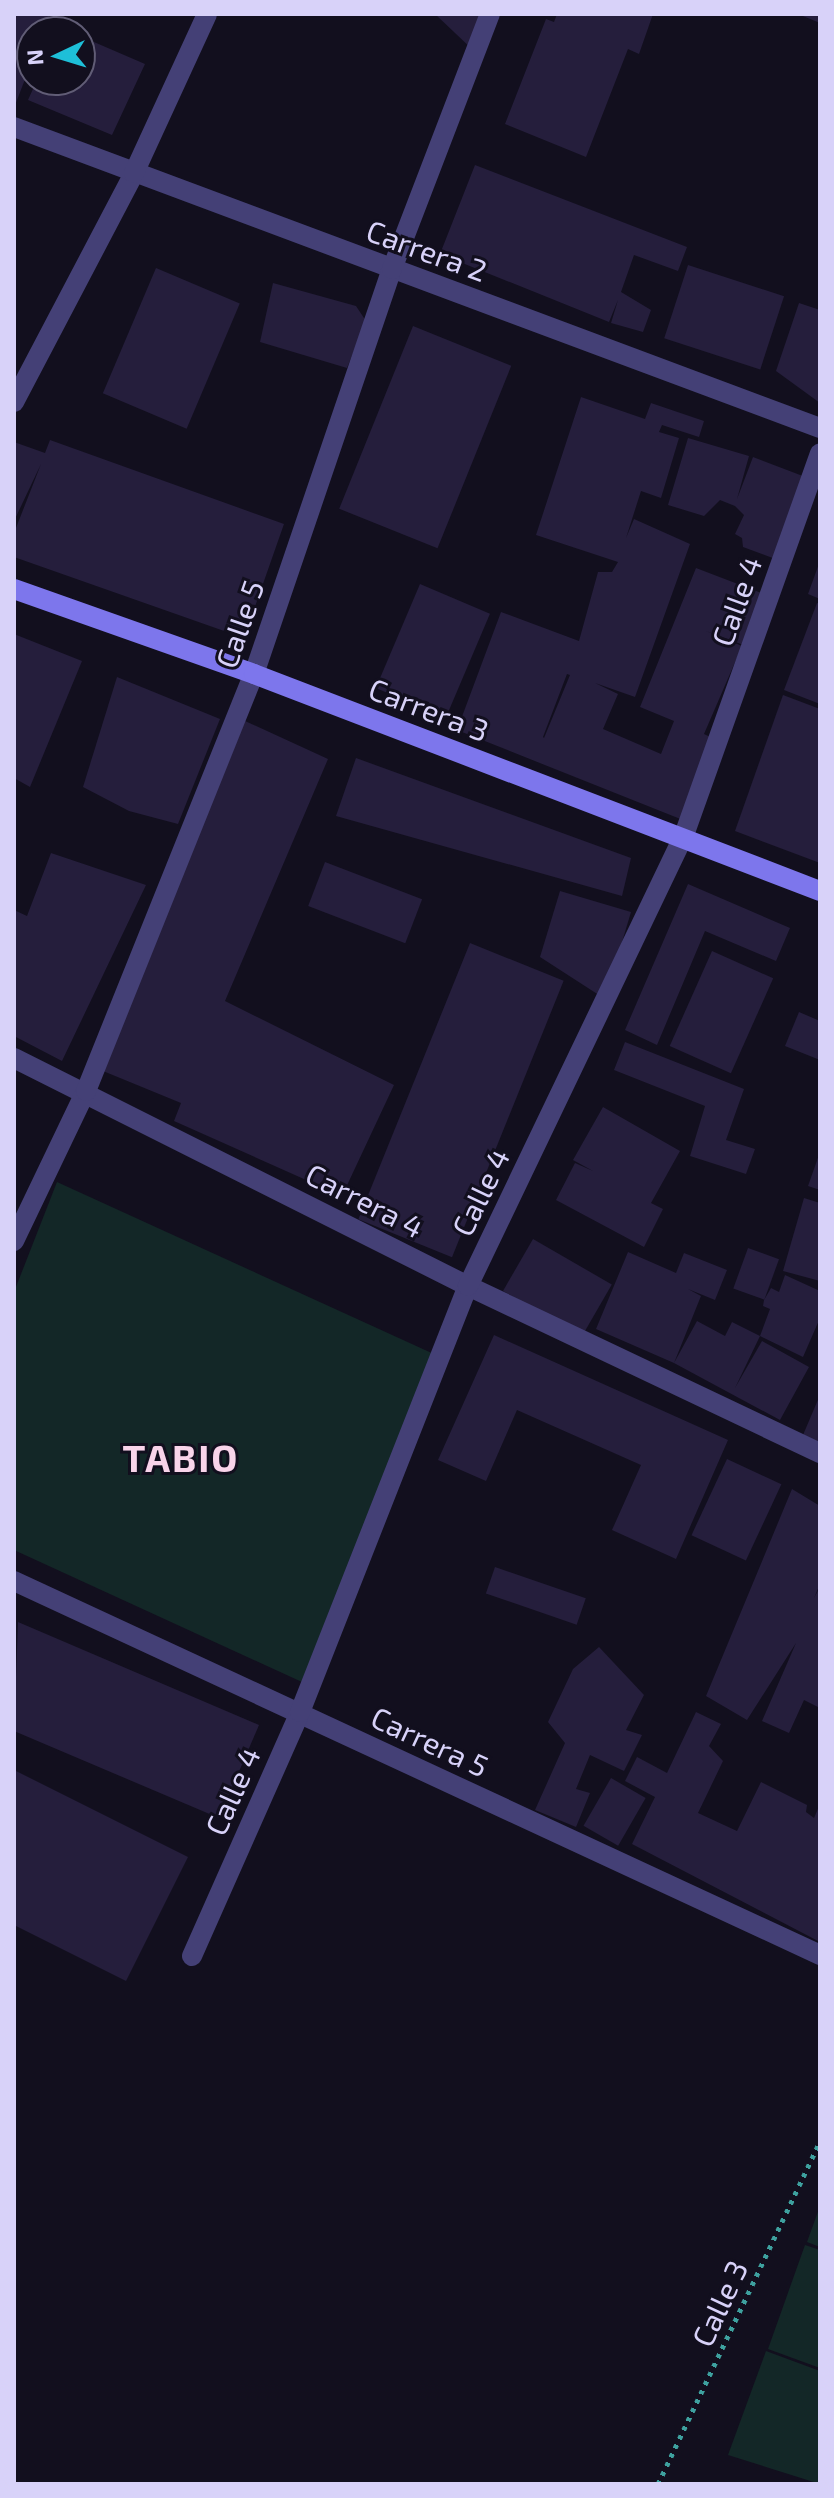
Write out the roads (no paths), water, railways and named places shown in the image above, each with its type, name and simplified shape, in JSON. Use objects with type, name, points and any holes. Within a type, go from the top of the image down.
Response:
[{"type":"main road","name":"Carrera 3","points":[[14,589],[254,674],[820,891]]},
{"type":"street","points":[[14,402],[134,173],[207,14]]},
{"type":"street","name":"Calle 5","points":[[14,1241],[86,1091],[254,674],[392,269],[490,14]]},
{"type":"street","name":"Carrera 2","points":[[14,127],[820,428]]},
{"type":"street","name":"Calle 4","points":[[192,1956],[300,1712],[468,1286],[683,838],[820,454]]},
{"type":"street","name":"Carrera 4","points":[[14,1058],[86,1091],[468,1286],[820,1453]]},
{"type":"street","name":"Carrera 5","points":[[14,1581],[820,1955]]},
{"type":"district","name":"TABIO","points":[[181,1458]]}]
